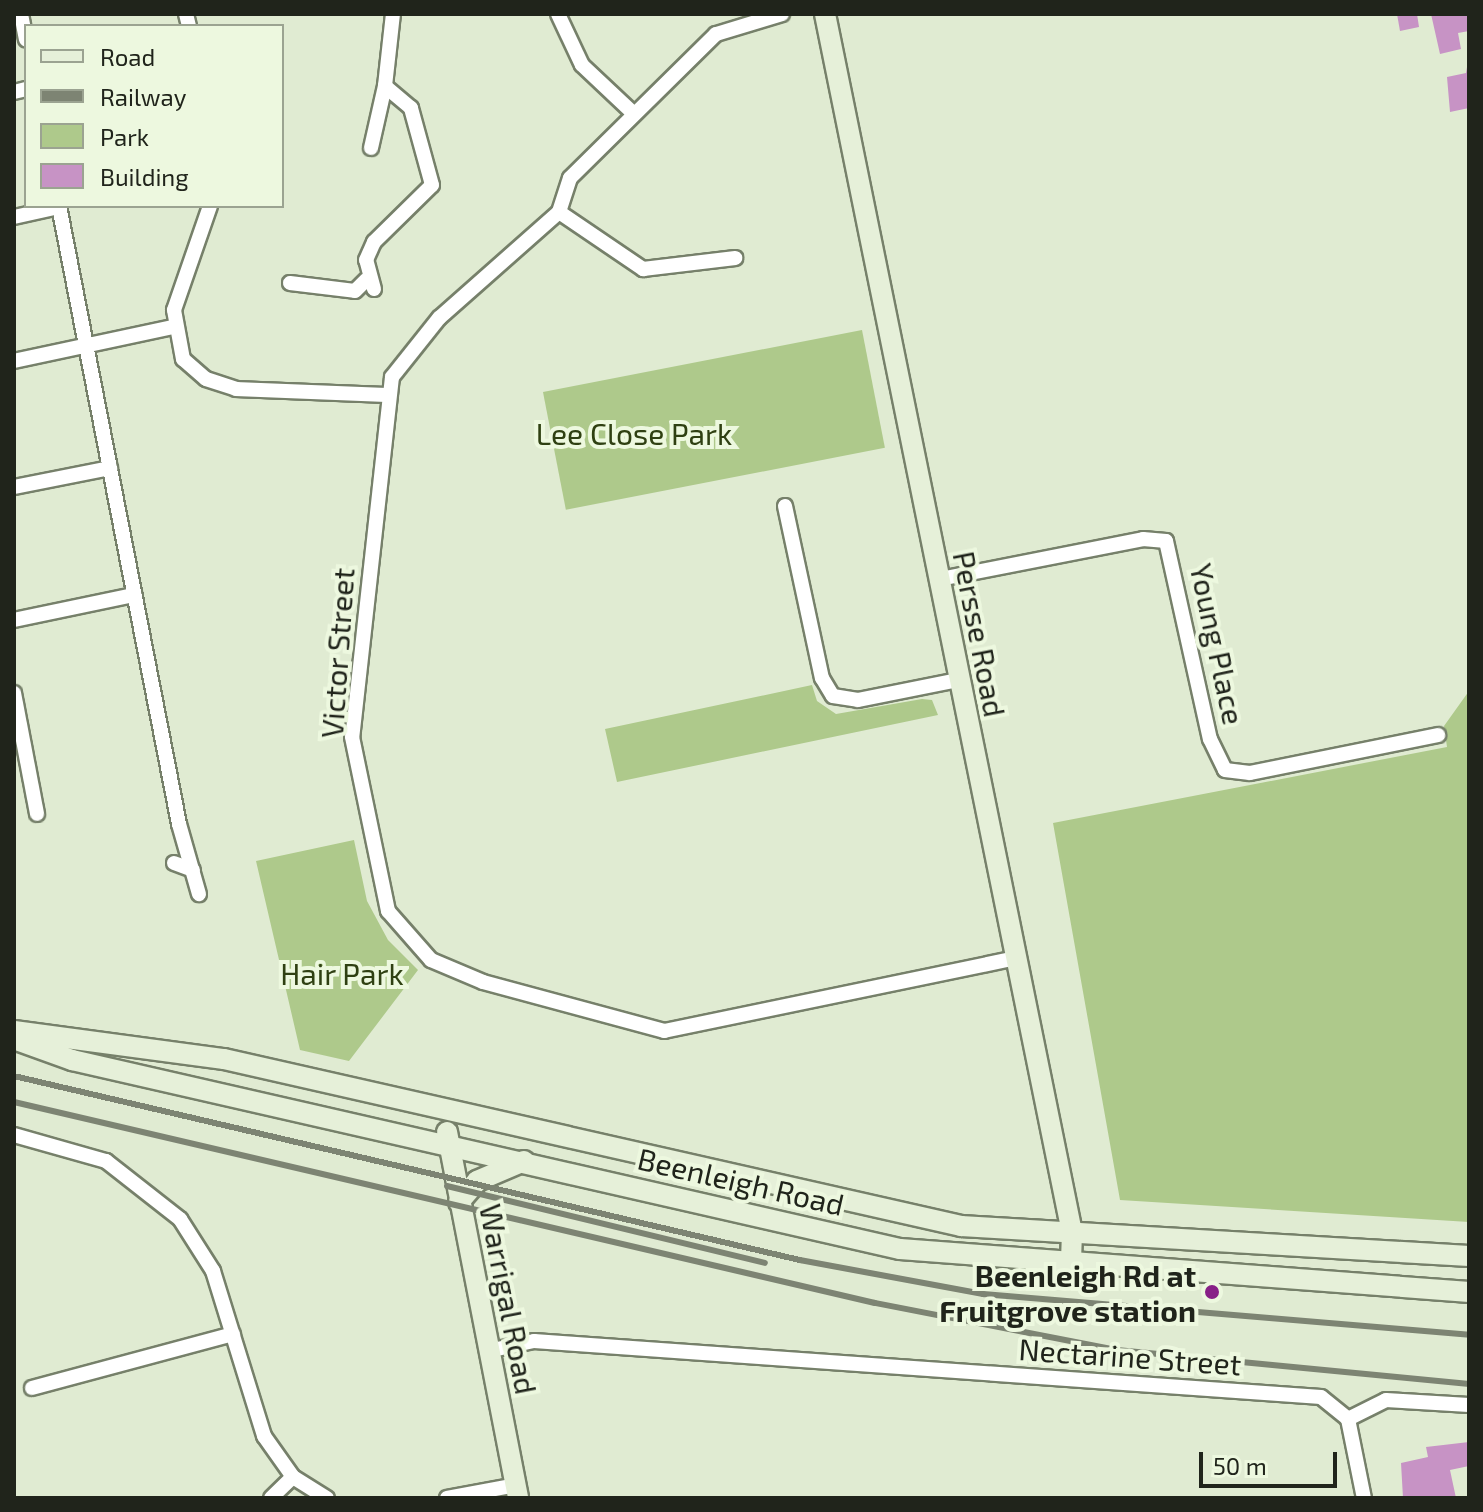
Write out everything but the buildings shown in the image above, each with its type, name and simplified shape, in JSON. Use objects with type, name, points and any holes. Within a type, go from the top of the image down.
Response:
[{"type":"main road","name":"Persse Road","points":[[825,14],[940,579],[1011,959],[1072,1232],[1071,1266]]},
{"type":"main road","name":"Beenleigh Road","points":[[14,1031],[224,1059],[445,1112],[961,1226],[1469,1256]]},
{"type":"main road","name":"Beenleigh Road","points":[[14,1039],[72,1060],[449,1142],[900,1249],[1071,1266],[1469,1292]]},
{"type":"main road","name":"Warrigal Road","points":[[445,1112],[459,1202],[517,1491]]},
{"type":"main road","points":[[459,1202],[477,1181],[524,1161]]},
{"type":"street","points":[[371,148],[385,86],[393,14]]},
{"type":"street","points":[[558,14],[582,65],[634,114]]},
{"type":"street","name":"Victor Street","points":[[782,14],[716,34],[570,178],[559,212],[439,318],[386,395],[352,737],[388,911],[431,960],[483,982],[664,1031],[1011,959]]},
{"type":"street","points":[[290,283],[355,291],[370,284],[374,242],[432,185],[411,108],[385,86]]},
{"type":"street","points":[[14,217],[54,208]]},
{"type":"street","points":[[59,208],[134,595],[199,894]]},
{"type":"street","points":[[209,208],[172,327],[183,359],[206,379],[236,389],[386,395]]},
{"type":"street","points":[[559,212],[643,269],[735,258]]},
{"type":"street","points":[[14,361],[172,327]]},
{"type":"street","points":[[14,487],[110,468]]},
{"type":"street","points":[[785,506],[822,678],[833,696],[858,700],[958,680]]},
{"type":"street","name":"Young Place","points":[[940,579],[1143,539],[1166,541],[1210,739],[1225,770],[1250,773],[1438,735]]},
{"type":"street","points":[[14,620],[134,595]]},
{"type":"street","points":[[14,693],[18,734],[37,814]]},
{"type":"street","points":[[174,863],[193,870]]},
{"type":"street","points":[[14,1135],[106,1161],[160,1197],[213,1271],[264,1436],[293,1477],[327,1498]]},
{"type":"street","points":[[32,1388],[233,1334]]},
{"type":"street","name":"Nectarine Street","points":[[488,1351],[534,1341],[1187,1386],[1321,1397],[1348,1419]]},
{"type":"street","points":[[1364,1498],[1348,1419],[1386,1400],[1469,1405]]},
{"type":"street","points":[[271,1498],[293,1477]]},
{"type":"street","points":[[447,1498],[517,1491]]},
{"type":"green space","name":"Lee Close Park","points":[[862,330],[885,448],[566,510],[543,392]]},
{"type":"green space","points":[[812,685],[817,701],[836,714],[922,699],[932,700],[938,715],[617,782],[605,729]]},
{"type":"green space","points":[[1469,691],[1469,1222],[1120,1200],[1053,823],[1447,747],[1444,726]]},
{"type":"green space","name":"Hair Park","points":[[354,840],[367,901],[388,940],[418,970],[349,1061],[300,1050],[256,861]]},
{"type":"railway","points":[[14,1076],[800,1260],[983,1294],[1469,1335]]},
{"type":"railway","points":[[14,1102],[875,1303],[1117,1350],[1469,1384]]},
{"type":"railway","points":[[447,1186],[765,1263]]},
{"type":"place","name":"Beenleigh Rd at Fruitgrove station","points":[[1212,1292]]}]
